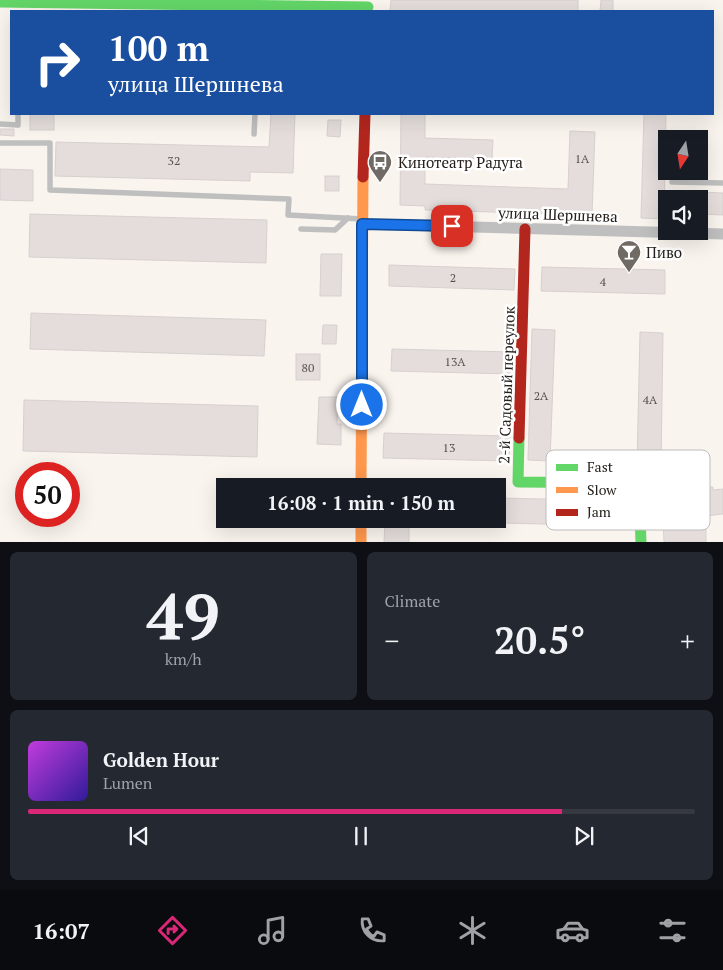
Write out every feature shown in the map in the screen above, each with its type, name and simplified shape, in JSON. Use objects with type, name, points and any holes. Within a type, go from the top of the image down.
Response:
[{"type":"street","points":[[0,2],[21,5],[76,1],[90,7],[163,8],[257,8],[277,3],[368,6]]},
{"type":"street","points":[[362,478],[362,221],[365,115]]},
{"type":"street","name":"улица Шершнева","points":[[362,221],[723,234]]},
{"type":"street","name":"2-й Садовый переулок","points":[[525,228],[518,482],[546,482]]},
{"type":"street","points":[[361,528],[361,542]]},
{"type":"lane","points":[[0,124],[18,125],[18,115]]},
{"type":"lane","points":[[254,134],[255,115]]},
{"type":"lane","points":[[0,143],[50,143],[50,190],[289,200],[288,215],[348,218],[362,221]]},
{"type":"lane","points":[[672,182],[723,183]]},
{"type":"lane","points":[[301,229],[335,230],[348,218]]},
{"type":"building","points":[[391,0],[578,0],[578,10],[390,10]]},
{"type":"building","points":[[601,0],[613,0],[613,10],[600,10]]},
{"type":"building","points":[[30,115],[54,115],[54,130],[30,130]]},
{"type":"building","points":[[271,115],[295,115],[293,173],[250,172],[250,181],[55,176],[56,142],[269,147]]},
{"type":"building","points":[[401,115],[425,115],[425,138],[493,140],[492,159],[425,157],[425,184],[568,189],[570,131],[595,132],[592,215],[425,210],[425,206],[400,205]]},
{"type":"building","points":[[644,115],[666,115],[666,130],[658,130],[658,180],[665,180],[665,190],[658,190],[658,219],[641,218]]},
{"type":"building","points":[[328,120],[341,120],[340,137],[327,136]]},
{"type":"building","points":[[0,129],[14,129],[14,136],[0,135]]},
{"type":"building","points":[[0,169],[33,170],[33,201],[0,200]]},
{"type":"building","points":[[325,176],[339,176],[339,191],[325,191]]},
{"type":"building","points":[[708,192],[723,193],[723,215],[708,214]]},
{"type":"building","points":[[30,214],[267,220],[266,263],[29,257]]},
{"type":"building","points":[[321,254],[342,254],[341,296],[320,296]]},
{"type":"building","points":[[389,265],[515,269],[514,290],[389,286]]},
{"type":"building","points":[[542,267],[665,270],[665,294],[541,291]]},
{"type":"building","points":[[31,313],[266,320],[264,356],[30,349]]},
{"type":"building","points":[[323,325],[337,325],[336,344],[322,344]]},
{"type":"building","points":[[532,329],[555,330],[550,450],[546,450],[546,461],[528,460]]},
{"type":"building","points":[[640,332],[663,333],[661,450],[637,450]]},
{"type":"building","points":[[392,349],[512,352],[512,374],[391,371]]},
{"type":"building","points":[[296,354],[320,354],[320,380],[296,380]]},
{"type":"building","points":[[319,397],[338,397],[337,424],[341,424],[341,445],[317,444]]},
{"type":"building","points":[[24,400],[258,406],[257,457],[23,451]]},
{"type":"building","points":[[384,433],[510,436],[509,461],[383,458]]},
{"type":"building","points":[[710,487],[713,487],[713,490],[723,489],[723,514],[710,516]]},
{"type":"building","points":[[506,498],[546,499],[546,524],[506,523]]},
{"type":"building","points":[[385,528],[409,528],[409,542],[384,542]]},
{"type":"building","points":[[664,530],[706,530],[706,542],[664,542]]},
{"type":"traffic: fast","points":[[0,2],[368,7]]},
{"type":"traffic: fast","points":[[519,438],[518,482],[546,482]]},
{"type":"traffic: fast","points":[[641,530],[641,542]]},
{"type":"traffic: slow","points":[[361,478],[363,177]]},
{"type":"traffic: slow","points":[[361,528],[361,542]]},
{"type":"traffic: jam","points":[[363,177],[365,115]]},
{"type":"traffic: jam","points":[[519,438],[525,229]]},
{"type":"place","name":"Кинотеатр Радуга","points":[[380,183]]},
{"type":"place","name":"Пиво","points":[[629,273]]},
{"type":"route","points":[[362,405],[362,224],[452,226]]}]
